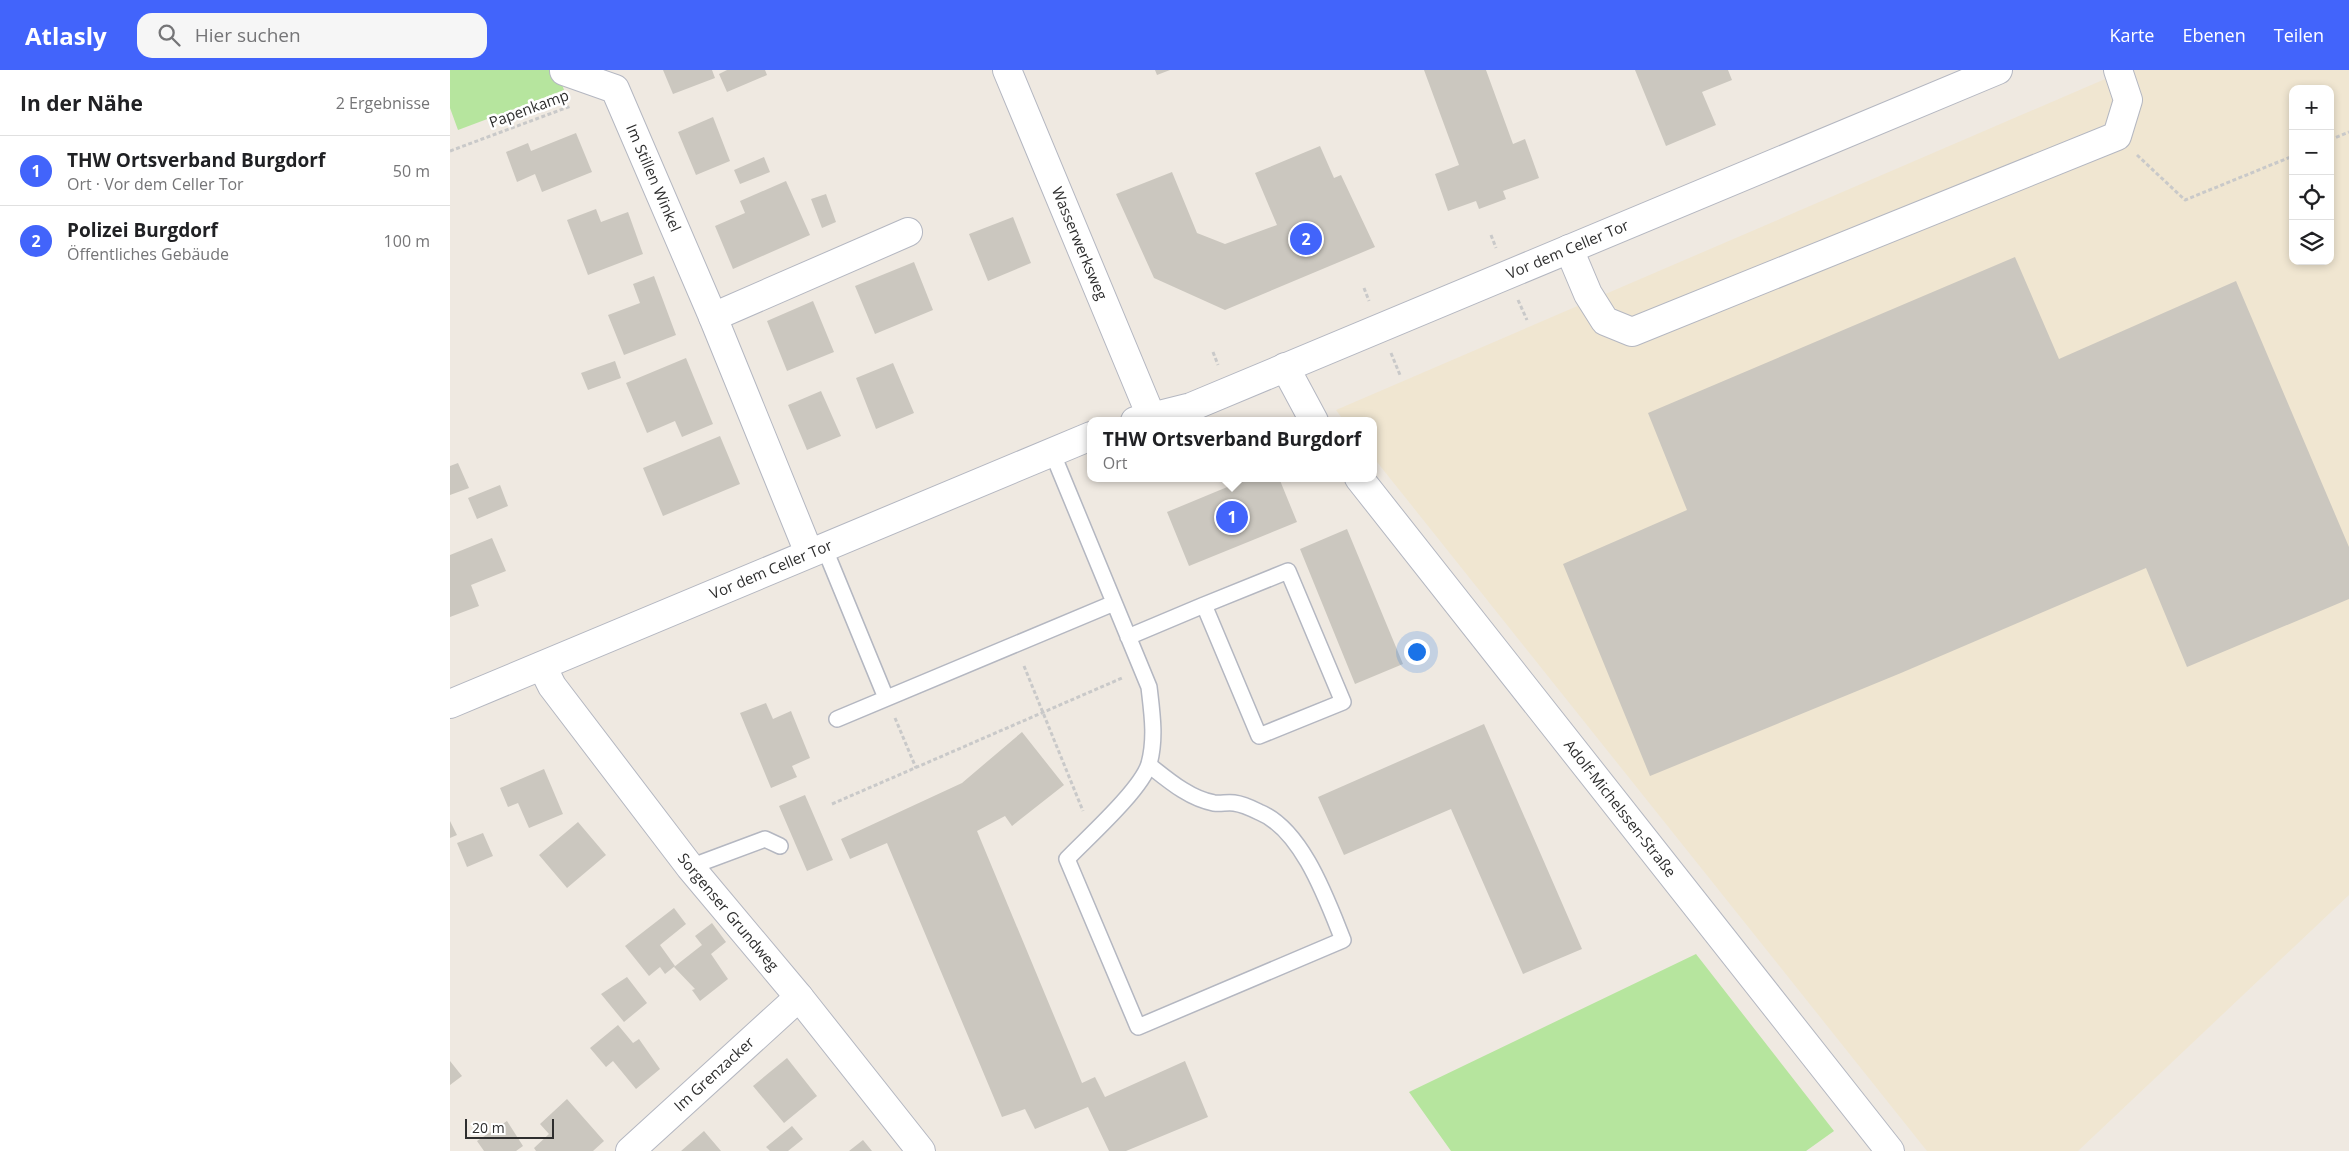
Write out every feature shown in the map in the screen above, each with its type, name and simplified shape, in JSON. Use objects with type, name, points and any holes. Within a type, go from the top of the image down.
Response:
[{"type":"street","name":"Wasserwerksweg","points":[[1007,70],[1142,417]]},
{"type":"street","name":"Vor dem Celler Tor","points":[[1151,417],[1191,407],[1569,249],[1963,77],[1998,70]]},
{"type":"street","points":[[1569,249],[1588,294],[1605,320],[1632,332],[2117,136],[2128,100],[2118,70]]},
{"type":"street","points":[[564,71],[615,89]]},
{"type":"street","name":"Im Stillen Winkel","points":[[615,89],[713,317],[817,550]]},
{"type":"street","points":[[713,317],[908,232]]},
{"type":"street","points":[[1285,367],[1312,417]]},
{"type":"street","name":"Vor dem Celler Tor","points":[[450,704],[1087,438]]},
{"type":"street","name":"Adolf-Michelssen-Straße","points":[[1362,482],[1878,1147]]},
{"type":"street","name":"Sorgenser Grundweg","points":[[542,666],[552,686],[690,868],[799,997],[922,1151]]},
{"type":"street","name":"Im Grenzacker","points":[[630,1151],[799,997]]},
{"type":"lane","points":[[1052,452],[1149,687],[1154,728],[1149,765],[1130,794],[1067,859],[1138,1027],[1343,940],[1311,865],[1283,829],[1261,812],[1234,803],[1214,803],[1194,796],[1171,783],[1149,765]]},
{"type":"lane","points":[[817,550],[886,698]]},
{"type":"lane","points":[[1128,637],[1204,605],[1288,570],[1343,702],[1259,736],[1204,605]]},
{"type":"lane","points":[[837,718],[1114,603]]},
{"type":"lane","points":[[690,868],[765,839],[780,846]]},
{"type":"path","name":"Papenkamp","points":[[450,150],[615,89]]},
{"type":"path","points":[[2334,138],[2349,132]]},
{"type":"path","points":[[2117,136],[2186,200],[2289,158]]},
{"type":"path","points":[[1015,644],[1092,833]]},
{"type":"path","points":[[832,804],[1141,670]]},
{"type":"path","points":[[886,698],[916,768]]},
{"type":"shaded area","points":[[2126,70],[2349,70],[2349,895],[2078,1151],[1927,1151],[1377,462],[1377,417],[1341,417],[1336,410]]},
{"type":"green space","points":[[450,70],[557,70],[564,90],[458,130],[450,108]]},
{"type":"green space","points":[[1696,954],[1834,1131],[1806,1151],[1451,1151],[1409,1092]]},
{"type":"building","points":[[663,70],[712,70],[715,78],[673,94]]},
{"type":"building","points":[[727,70],[765,70],[767,75],[727,92],[719,74]]},
{"type":"building","points":[[1155,70],[1170,70],[1157,75]]},
{"type":"building","points":[[1424,70],[1486,70],[1513,144],[1525,139],[1539,178],[1503,191],[1506,199],[1479,209],[1476,201],[1448,211],[1435,174],[1459,165]]},
{"type":"building","points":[[1635,70],[1728,70],[1732,80],[1702,92],[1716,125],[1666,146]]},
{"type":"building","points":[[713,117],[730,161],[696,175],[678,132]]},
{"type":"building","points":[[576,133],[592,172],[542,192],[535,174],[517,182],[506,152],[528,143],[531,151]]},
{"type":"building","points":[[1320,146],[1334,178],[1341,175],[1375,247],[1225,310],[1154,278],[1116,194],[1172,172],[1197,233],[1225,244],[1277,225],[1255,173]]},
{"type":"building","points":[[764,157],[770,172],[740,184],[734,170]]},
{"type":"building","points":[[786,181],[810,235],[733,269],[715,226],[745,213],[740,201]]},
{"type":"building","points":[[826,194],[836,222],[822,228],[811,199]]},
{"type":"building","points":[[596,209],[601,222],[628,212],[643,254],[588,275],[567,220]]},
{"type":"building","points":[[1013,217],[1031,263],[988,281],[969,234]]},
{"type":"building","points":[[2015,257],[2059,359],[2236,281],[2349,547],[2349,599],[2187,667],[2146,568],[1901,673],[1650,776],[1563,564],[1687,510],[1648,413]]},
{"type":"building","points":[[914,262],[933,310],[875,334],[855,286]]},
{"type":"building","points":[[654,276],[676,335],[624,355],[608,315],[640,303],[633,284]]},
{"type":"building","points":[[813,301],[834,352],[787,371],[767,321]]},
{"type":"building","points":[[686,358],[713,424],[682,437],[675,421],[647,433],[626,383]]},
{"type":"building","points":[[615,361],[621,378],[588,390],[581,373]]},
{"type":"building","points":[[893,363],[914,413],[876,429],[856,378]]},
{"type":"building","points":[[821,391],[841,436],[807,450],[788,405]]},
{"type":"building","points":[[720,436],[740,484],[663,516],[643,468]]},
{"type":"building","points":[[458,463],[469,488],[450,495],[450,466]]},
{"type":"building","points":[[1239,482],[1281,482],[1297,522],[1189,566],[1167,512]]},
{"type":"building","points":[[500,485],[508,506],[477,519],[468,498]]},
{"type":"building","points":[[1347,529],[1403,664],[1355,684],[1300,549]]},
{"type":"building","points":[[492,538],[506,571],[471,585],[479,606],[450,617],[450,555]]},
{"type":"building","points":[[766,703],[773,719],[791,711],[810,758],[792,766],[797,777],[771,788],[740,713]]},
{"type":"building","points":[[1484,724],[1582,949],[1523,974],[1451,809],[1344,855],[1318,797]]},
{"type":"building","points":[[1022,732],[1064,785],[1012,826],[1005,816],[977,831],[1082,1083],[1095,1077],[1105,1097],[1185,1061],[1208,1117],[1126,1151],[1109,1151],[1088,1107],[1035,1129],[1025,1109],[1002,1117],[887,843],[850,859],[841,839],[962,783]]},
{"type":"building","points":[[544,769],[563,814],[529,828],[518,803],[508,807],[500,788]]},
{"type":"building","points":[[805,795],[833,860],[807,871],[779,806]]},
{"type":"building","points":[[450,821],[457,835],[450,838]]},
{"type":"building","points":[[578,822],[606,855],[567,888],[539,855]]},
{"type":"building","points":[[483,833],[493,856],[467,867],[457,843]]},
{"type":"building","points":[[674,908],[686,924],[660,945],[675,966],[665,974],[660,967],[649,976],[625,946]]},
{"type":"building","points":[[712,923],[726,942],[711,954],[728,979],[700,1001],[692,990],[695,989],[674,967],[702,945],[695,936]]},
{"type":"building","points":[[627,977],[647,1003],[624,1022],[601,994]]},
{"type":"building","points":[[618,1025],[633,1043],[639,1039],[660,1069],[636,1089],[613,1061],[606,1067],[590,1048]]},
{"type":"building","points":[[787,1058],[817,1096],[784,1123],[753,1086]]},
{"type":"building","points":[[450,1061],[462,1076],[450,1085]]},
{"type":"building","points":[[567,1099],[604,1141],[593,1151],[536,1151],[534,1148],[549,1134],[540,1124]]},
{"type":"building","points":[[507,1121],[523,1146],[516,1151],[484,1151],[477,1141]]},
{"type":"building","points":[[792,1126],[803,1139],[788,1151],[770,1151],[766,1147]]},
{"type":"building","points":[[704,1131],[721,1151],[681,1151]]},
{"type":"building","points":[[863,1140],[872,1151],[849,1151]]},
{"type":"place","name":"Polizei Burgdorf","points":[[1306,239]]},
{"type":"place","name":"THW Ortsverband Burgdorf","points":[[1232,517]]}]
